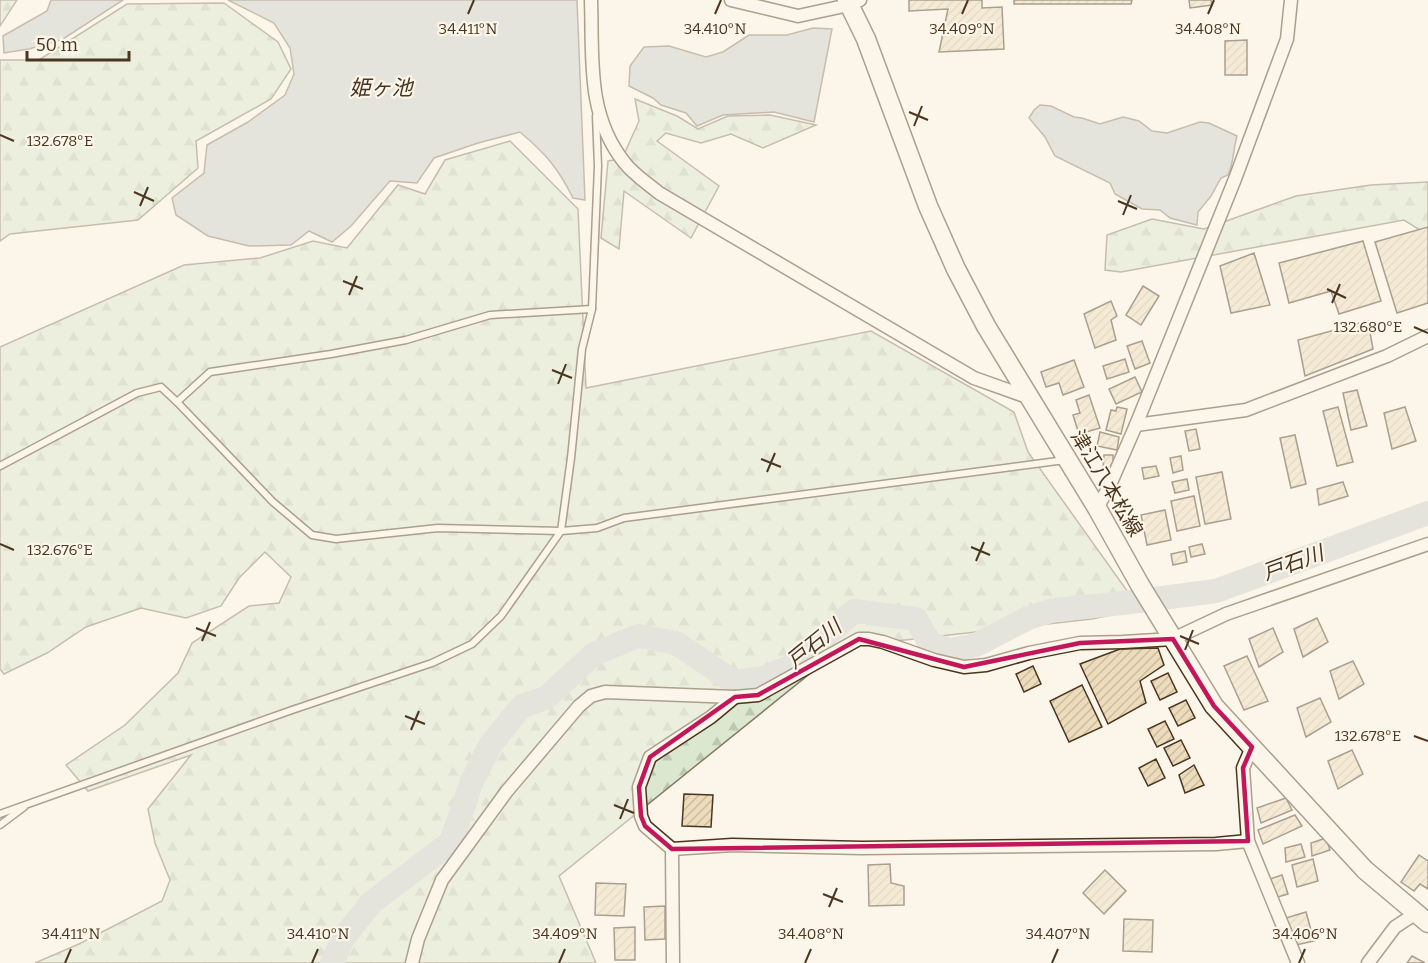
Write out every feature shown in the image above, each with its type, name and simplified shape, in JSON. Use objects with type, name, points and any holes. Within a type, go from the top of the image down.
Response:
[{"type":"main road","name":"津江八本松線","points":[[852,2],[928,206],[956,269],[986,326],[1214,706],[1365,870],[1422,918]]},
{"type":"street","points":[[591,0],[595,99],[605,132],[625,163],[659,193],[974,378],[1031,398]]},
{"type":"street","points":[[731,0],[798,16],[852,2]]},
{"type":"street","points":[[1097,508],[1109,487],[1136,424],[1239,169],[1287,39],[1291,0]]},
{"type":"street","points":[[1136,424],[1246,410],[1387,356],[1428,336]]},
{"type":"street","points":[[412,963],[418,939],[442,880],[507,791],[579,706],[591,696],[605,692],[735,697],[758,695],[859,639],[883,642],[934,660],[964,667],[986,665],[1029,653],[1080,643],[1123,642],[1169,633],[1428,544]]},
{"type":"street","points":[[735,697],[711,717],[650,757],[639,787],[640,816],[645,826],[672,849],[732,845],[871,848],[1216,844],[1248,841]]},
{"type":"street","points":[[1252,747],[1244,768],[1248,841],[1298,963]]},
{"type":"street","points":[[672,849],[673,963]]},
{"type":"street","points":[[1368,963],[1395,927],[1422,918]]},
{"type":"lane","points":[[0,814],[292,710],[432,663],[472,644],[501,616],[561,531],[572,458],[582,349],[592,309],[598,166],[595,99]]},
{"type":"lane","points":[[177,402],[210,372],[331,354],[406,339],[490,315],[592,309]]},
{"type":"lane","points":[[0,466],[137,393],[161,387],[273,502],[312,535],[336,539],[438,528],[561,531],[597,528],[624,518],[1066,460]]},
{"type":"lane","points":[[0,825],[30,804]]},
{"type":"highlighted area","points":[[859,639],[964,667],[1080,643],[1173,639],[1214,706],[1252,747],[1243,768],[1248,841],[672,849],[645,826],[641,816],[639,787],[650,757],[735,697],[758,695]]},
{"type":"green space","points":[[0,0],[17,0],[0,26]]},
{"type":"green space","points":[[224,3],[278,42],[291,69],[271,99],[196,141],[198,168],[138,220],[10,234],[0,241],[0,60],[39,60],[127,4]]},
{"type":"green space","points":[[635,99],[677,116],[698,129],[728,116],[770,115],[816,125],[763,148],[731,134],[701,143],[666,133],[657,141],[719,186],[691,238],[624,191],[619,249],[601,238],[608,161],[622,159],[639,121]]},
{"type":"green space","points":[[510,141],[578,209],[586,388],[871,331],[1014,412],[1028,452],[1140,609],[1092,619],[843,647],[559,876],[596,963],[35,963],[79,944],[162,901],[170,880],[155,843],[148,809],[191,755],[88,791],[66,765],[125,725],[178,673],[192,643],[249,606],[279,603],[291,577],[265,552],[239,578],[221,606],[186,618],[141,608],[86,627],[47,653],[4,674],[0,669],[0,347],[184,265],[260,258],[313,241],[347,248],[398,185],[425,194],[445,160]]},
{"type":"green space","points":[[1428,182],[1428,235],[1404,220],[1121,272],[1105,270],[1107,235],[1152,219],[1204,229],[1296,196],[1371,185]]},
{"type":"water","points":[[51,0],[123,0],[63,39],[29,49],[4,53],[3,36],[47,11]]},
{"type":"water","name":"姫ヶ池","points":[[228,0],[577,0],[585,200],[573,198],[551,162],[520,132],[434,158],[417,183],[390,181],[351,226],[332,242],[309,231],[291,245],[249,246],[208,236],[176,215],[172,198],[204,173],[207,145],[248,122],[285,95],[294,74],[290,48],[274,23]]},
{"type":"water","points":[[813,28],[832,29],[814,122],[774,112],[723,115],[697,126],[686,113],[661,105],[653,98],[629,86],[630,66],[644,47],[669,46],[706,57],[723,52],[749,35],[787,35]]},
{"type":"water","points":[[1040,105],[1051,106],[1074,117],[1100,124],[1123,117],[1139,121],[1152,131],[1167,133],[1200,122],[1209,123],[1237,136],[1230,170],[1228,175],[1221,178],[1211,196],[1198,212],[1197,225],[1170,218],[1160,210],[1142,209],[1115,194],[1110,183],[1055,156],[1045,137],[1029,118]]},
{"type":"building","points":[[909,0],[982,0],[982,8],[1002,7],[1004,49],[939,52],[948,9],[909,11]]},
{"type":"building","points":[[1014,0],[1132,0],[1131,4],[1014,4]]},
{"type":"building","points":[[1189,0],[1211,0],[1212,5],[1190,8]]},
{"type":"building","points":[[1247,40],[1247,75],[1225,75],[1225,41]]},
{"type":"building","points":[[1428,227],[1428,303],[1397,313],[1375,242]]},
{"type":"building","points":[[1363,241],[1381,301],[1339,314],[1331,291],[1289,303],[1279,263]]},
{"type":"building","points":[[1254,253],[1270,305],[1231,313],[1220,266]]},
{"type":"building","points":[[1143,286],[1159,296],[1141,325],[1126,315]]},
{"type":"building","points":[[1111,301],[1117,316],[1111,320],[1116,340],[1095,348],[1084,314]]},
{"type":"building","points":[[1368,321],[1373,349],[1305,376],[1298,340]]},
{"type":"building","points":[[1142,341],[1150,363],[1135,369],[1127,346]]},
{"type":"building","points":[[1125,359],[1129,372],[1107,379],[1103,366]]},
{"type":"building","points":[[1074,360],[1084,387],[1063,395],[1059,383],[1046,387],[1041,372]]},
{"type":"building","points":[[1135,377],[1142,392],[1116,404],[1109,389]]},
{"type":"building","points":[[1357,390],[1367,426],[1351,430],[1343,393]]},
{"type":"building","points":[[1089,395],[1100,428],[1079,434],[1073,415],[1080,413],[1076,400]]},
{"type":"building","points":[[1117,407],[1127,409],[1121,434],[1106,430],[1111,410],[1116,411]]},
{"type":"building","points":[[1338,407],[1353,462],[1337,466],[1323,411]]},
{"type":"building","points":[[1405,407],[1416,441],[1392,449],[1384,413]]},
{"type":"building","points":[[1196,429],[1200,449],[1189,451],[1185,431]]},
{"type":"building","points":[[1100,432],[1119,437],[1117,450],[1097,446]]},
{"type":"building","points":[[1295,435],[1306,484],[1291,488],[1280,438]]},
{"type":"building","points":[[1104,455],[1113,455],[1113,470],[1103,470]]},
{"type":"building","points":[[1181,456],[1183,470],[1173,473],[1170,458]]},
{"type":"building","points":[[1156,466],[1159,476],[1144,479],[1142,468]]},
{"type":"building","points":[[1222,472],[1231,519],[1205,524],[1196,477]]},
{"type":"building","points":[[1187,479],[1189,490],[1175,493],[1172,482]]},
{"type":"building","points":[[1343,482],[1348,496],[1319,505],[1317,489]]},
{"type":"building","points":[[1194,496],[1200,526],[1177,531],[1171,501]]},
{"type":"building","points":[[1165,510],[1171,540],[1147,545],[1141,515]]},
{"type":"building","points":[[1202,544],[1205,554],[1191,557],[1189,547]]},
{"type":"building","points":[[1185,551],[1187,562],[1173,565],[1171,554]]},
{"type":"building","points":[[1317,618],[1328,642],[1303,657],[1294,629]]},
{"type":"building","points":[[1273,628],[1283,652],[1259,667],[1249,639]]},
{"type":"building","points":[[1158,648],[1164,665],[1140,681],[1146,703],[1108,724],[1080,664],[1120,649]]},
{"type":"building","points":[[1247,656],[1268,701],[1244,710],[1224,666]]},
{"type":"building","points":[[1353,661],[1364,684],[1339,699],[1330,671]]},
{"type":"building","points":[[1033,666],[1041,684],[1024,692],[1016,674]]},
{"type":"building","points":[[1168,673],[1177,692],[1160,700],[1151,681]]},
{"type":"building","points":[[1082,685],[1102,727],[1069,742],[1050,701]]},
{"type":"building","points":[[1320,698],[1331,722],[1306,737],[1297,708]]},
{"type":"building","points":[[1186,700],[1195,718],[1178,726],[1169,708]]},
{"type":"building","points":[[1165,721],[1174,739],[1157,747],[1148,729]]},
{"type":"building","points":[[1181,740],[1190,758],[1173,766],[1164,748]]},
{"type":"building","points":[[1352,750],[1363,774],[1338,789],[1328,761]]},
{"type":"building","points":[[1156,759],[1165,778],[1148,786],[1139,768]]},
{"type":"building","points":[[1194,765],[1204,785],[1185,793],[1179,775]]},
{"type":"building","points":[[684,794],[713,795],[711,827],[682,826]]},
{"type":"building","points":[[1286,798],[1292,810],[1261,823],[1257,808]]},
{"type":"building","points":[[1295,815],[1302,826],[1263,844],[1258,830]]},
{"type":"building","points":[[1326,838],[1330,850],[1312,856],[1311,843]]},
{"type":"building","points":[[1301,844],[1305,857],[1286,862],[1285,848]]},
{"type":"building","points":[[1419,855],[1428,861],[1428,889],[1420,884],[1414,891],[1401,882]]},
{"type":"building","points":[[1313,859],[1318,881],[1297,887],[1292,865]]},
{"type":"building","points":[[890,864],[891,883],[904,886],[904,905],[869,906],[868,865]]},
{"type":"building","points":[[1105,870],[1126,891],[1104,914],[1083,893]]},
{"type":"building","points":[[1282,875],[1288,894],[1271,899],[1267,880]]},
{"type":"building","points":[[596,883],[626,884],[624,916],[595,915]]},
{"type":"building","points":[[665,906],[665,939],[645,940],[644,907]]},
{"type":"building","points":[[1306,912],[1314,941],[1291,946],[1286,918]]},
{"type":"building","points":[[1124,919],[1153,920],[1152,952],[1123,951]]},
{"type":"building","points":[[635,927],[635,960],[615,960],[614,928]]},
{"type":"building","points":[[1412,956],[1425,963],[1407,963]]},
{"type":"waterway","name":"戸石川","points":[[332,963],[343,938],[371,903],[451,842],[472,781],[491,744],[522,706],[546,698],[594,654],[638,636],[676,643],[734,682],[763,678],[790,667],[854,611],[916,619],[930,644],[950,650],[976,645],[1028,618],[1054,610],[1216,591],[1428,513]]}]
